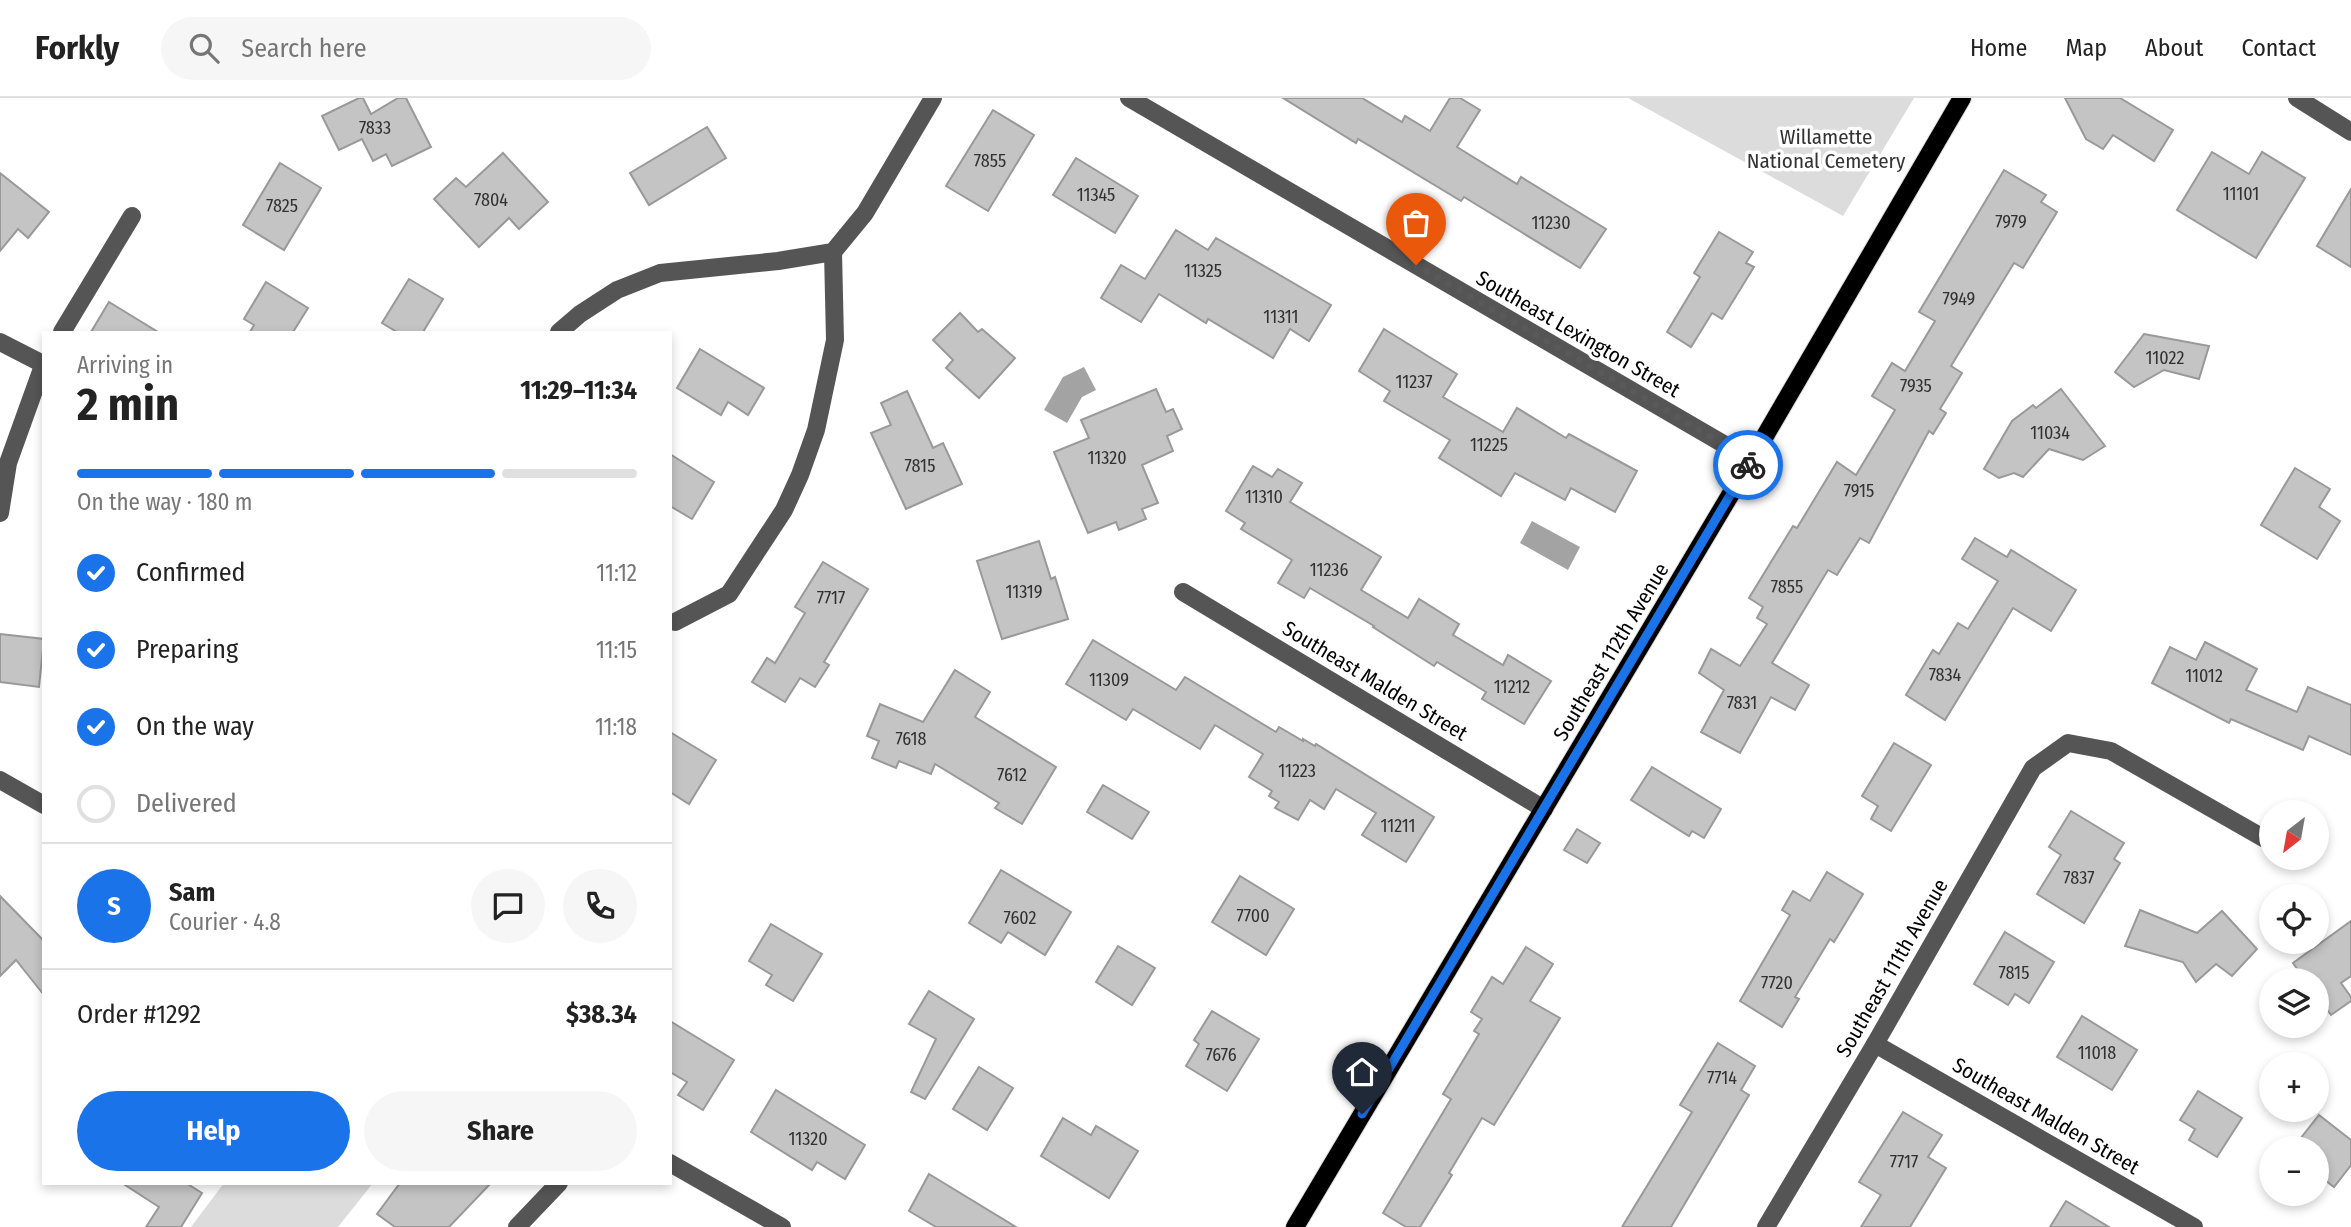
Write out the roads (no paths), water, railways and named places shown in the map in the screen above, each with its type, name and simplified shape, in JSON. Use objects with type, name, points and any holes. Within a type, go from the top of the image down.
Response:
[{"type":"main road","name":"Southeast 112th Avenue","points":[[1295,1227],[1751,460],[1962,98]]},
{"type":"street","points":[[675,622],[729,594],[784,510],[816,430],[835,340],[833,252],[865,213],[933,98]]},
{"type":"street","name":"Southeast Lexington Street","points":[[1129,98],[1751,460]]},
{"type":"street","points":[[2297,98],[2351,132]]},
{"type":"street","points":[[63,331],[131,216]]},
{"type":"street","points":[[560,331],[580,314],[617,290],[660,273],[778,261],[833,252]]},
{"type":"street","points":[[0,342],[42,363]]},
{"type":"street","points":[[0,513],[8,463],[42,366]]},
{"type":"street","name":"Southeast Malden Street","points":[[1183,592],[1544,809]]},
{"type":"street","name":"Southeast 111th Avenue","points":[[1766,1227],[1875,1044],[2033,768],[2068,743],[2110,751],[2259,836]]},
{"type":"street","points":[[0,780],[42,804]]},
{"type":"street","name":"Southeast Malden Street","points":[[1875,1044],[2194,1227]]},
{"type":"street","points":[[672,1164],[782,1227]]},
{"type":"street","points":[[517,1227],[557,1185]]},
{"type":"park label","name":"Willamette National Cemetery","points":[[1826,149]]}]
